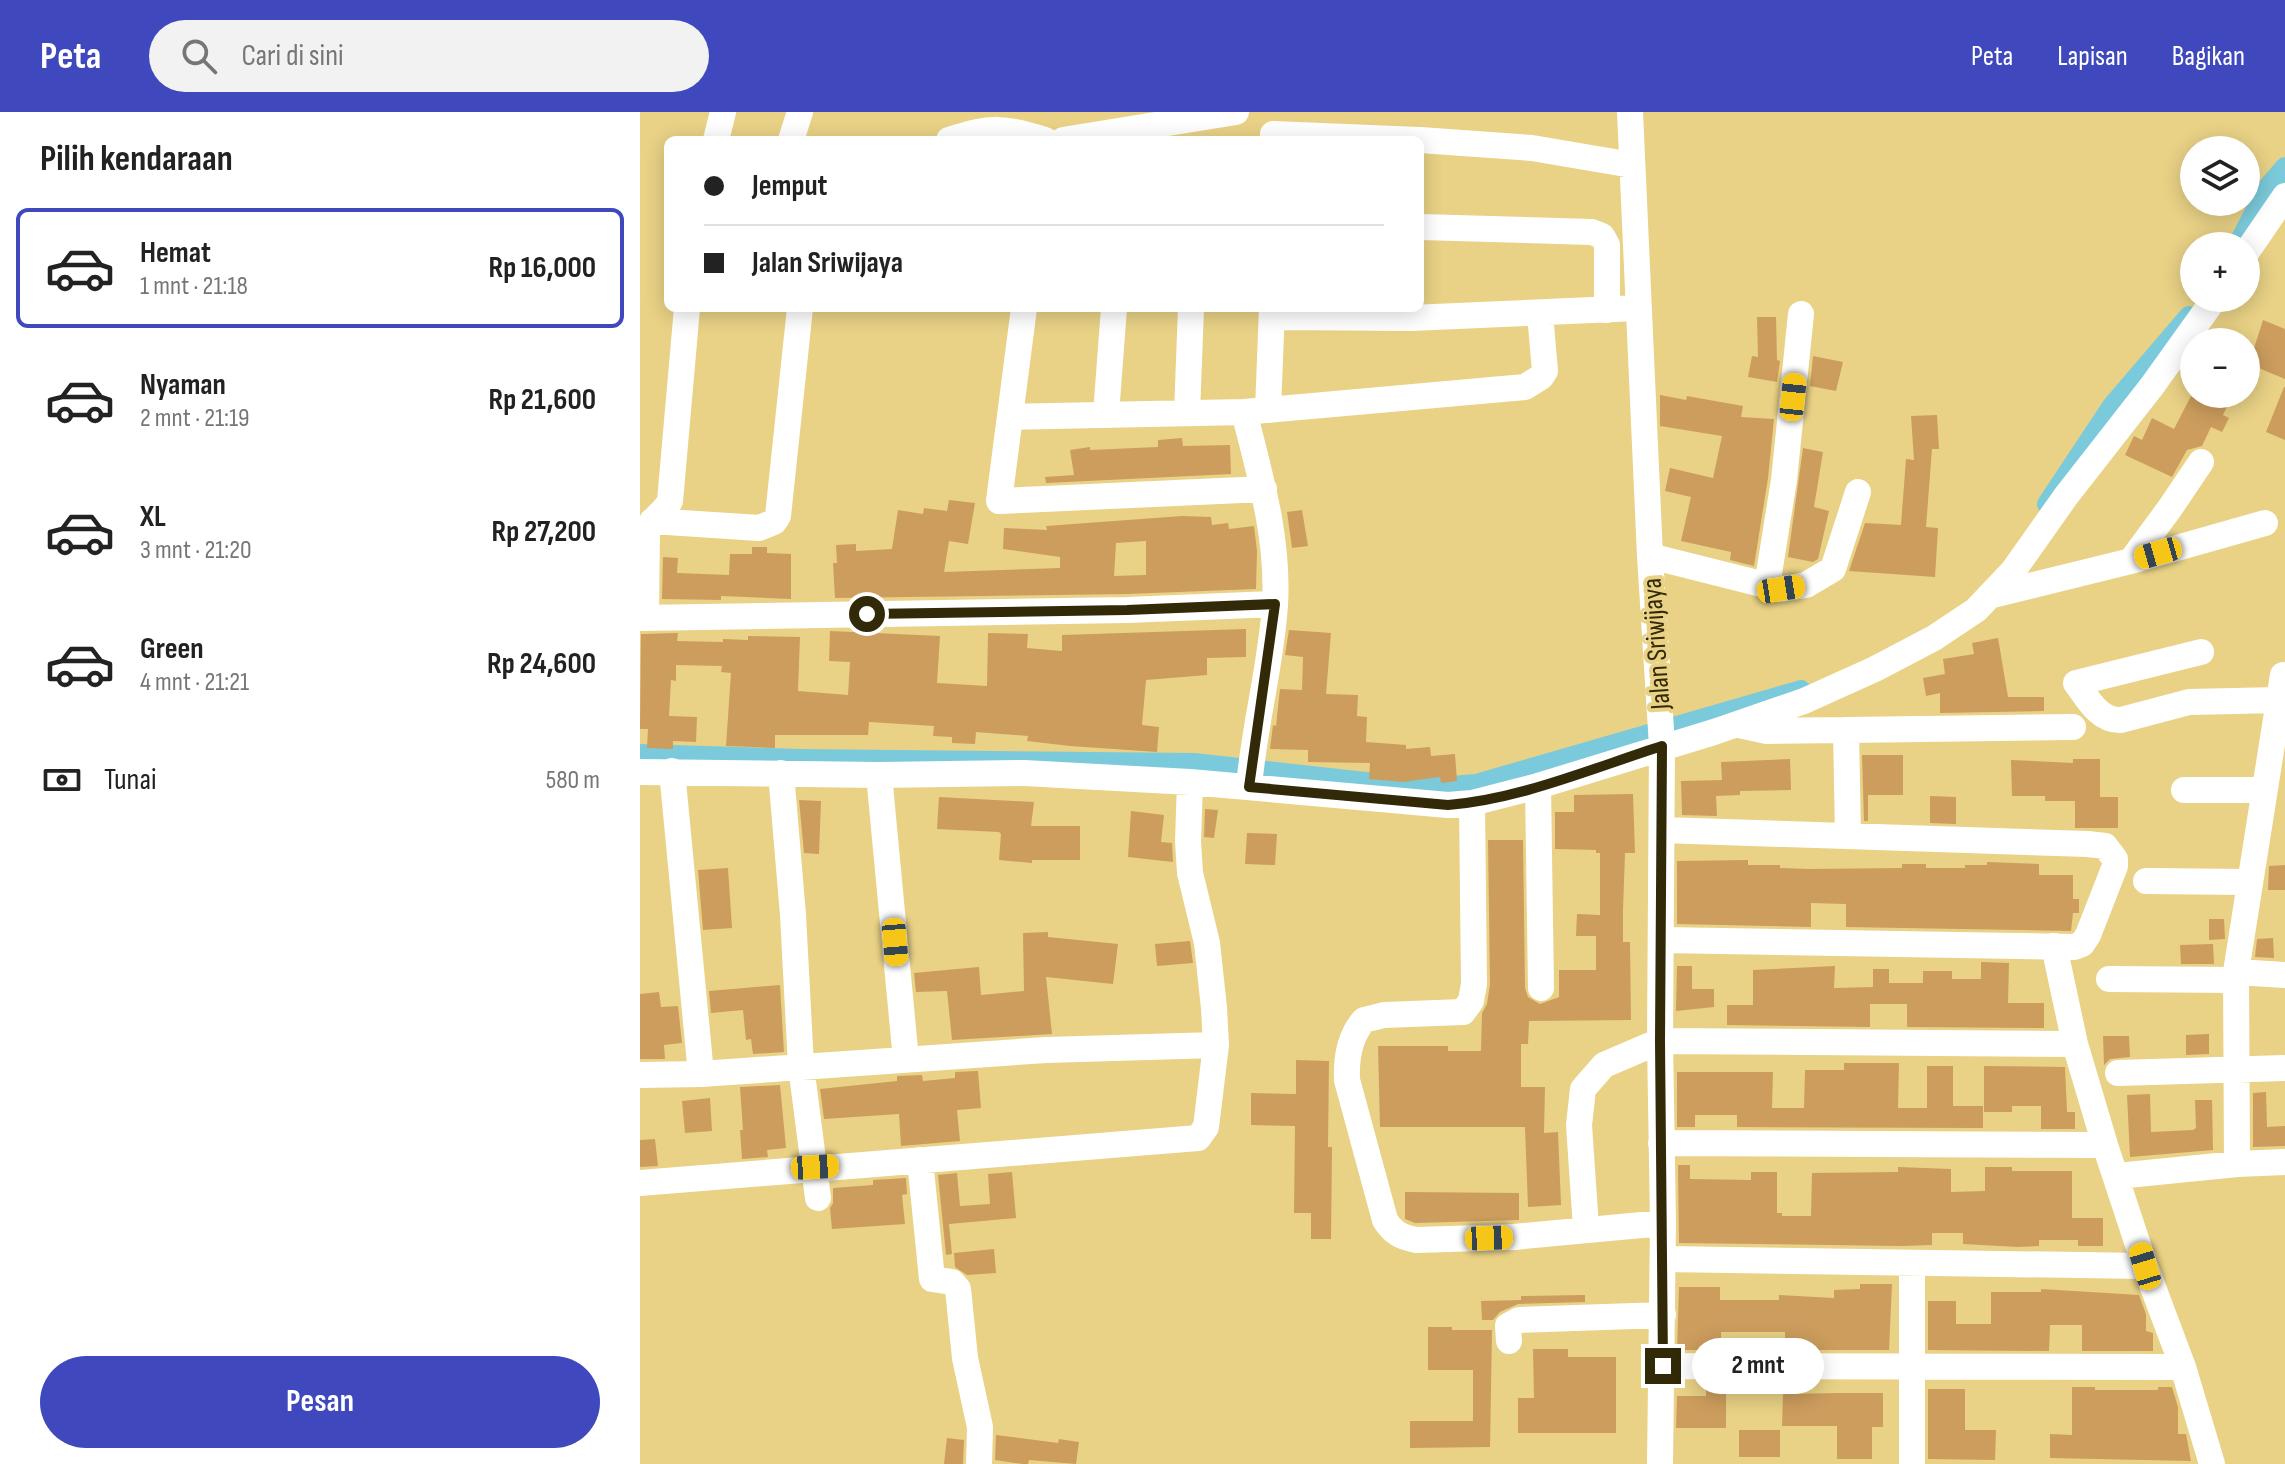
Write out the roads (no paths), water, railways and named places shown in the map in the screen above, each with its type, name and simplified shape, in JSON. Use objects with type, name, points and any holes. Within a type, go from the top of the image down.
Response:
[{"type":"street","points":[[717,136],[723,112]]},
{"type":"street","points":[[792,136],[800,112]]},
{"type":"street","points":[[1088,136],[1236,112]]},
{"type":"street","name":"Jalan Sriwijaya","points":[[1630,112],[1637,308],[1662,741],[1660,1041],[1663,1366],[1660,1464]]},
{"type":"street","points":[[961,136],[1007,120],[1037,136]]},
{"type":"street","points":[[1272,129],[1366,136]]},
{"type":"street","points":[[1424,140],[1532,148],[1632,165]]},
{"type":"street","points":[[2260,233],[2285,196]]},
{"type":"street","points":[[1424,227],[1592,232],[1602,236],[1607,245],[1607,310]]},
{"type":"street","points":[[1251,770],[1275,604],[1272,536],[1256,411],[1272,312],[1411,318],[1637,308]]},
{"type":"street","points":[[687,312],[670,501],[647,530],[643,618],[1127,610],[1275,604]]},
{"type":"street","points":[[652,521],[759,528],[774,522],[778,516],[800,312]]},
{"type":"street","points":[[1023,312],[999,501],[1264,489]]},
{"type":"street","points":[[1106,414],[1114,312]]},
{"type":"street","points":[[1187,413],[1191,312]]},
{"type":"street","points":[[640,772],[1024,773],[1190,782],[1251,770],[1448,805],[1472,803],[1538,786],[1662,741],[1736,724],[1804,701],[1934,638],[1976,610],[2013,571],[2205,312]]},
{"type":"street","points":[[1010,417],[1256,411],[1525,387],[1545,371],[1540,314]]},
{"type":"street","points":[[1767,586],[1784,480],[1801,314]]},
{"type":"street","points":[[2131,561],[2201,462]]},
{"type":"street","points":[[1650,556],[1781,589],[1806,585],[1833,569],[1858,492]]},
{"type":"street","points":[[1989,596],[2131,561],[2265,523]]},
{"type":"street","points":[[2201,652],[2076,683],[2102,716],[2110,720],[2189,702],[2281,688],[2236,976],[2237,1164]]},
{"type":"street","points":[[1736,724],[1767,731],[2073,727]]},
{"type":"street","points":[[1846,730],[1848,835]]},
{"type":"street","points":[[672,771],[701,1074]]},
{"type":"street","points":[[781,773],[801,1066],[818,1198]]},
{"type":"street","points":[[879,775],[906,1060]]},
{"type":"street","points":[[640,1183],[1198,1138],[1206,1127],[1216,1045],[1207,943],[1190,873],[1190,782]]},
{"type":"street","points":[[1538,786],[1541,988]]},
{"type":"street","points":[[2184,790],[2264,790]]},
{"type":"street","points":[[1472,803],[1474,984],[1471,1001],[1463,1012],[1384,1015],[1364,1020],[1349,1048],[1346,1062],[1347,1080],[1385,1220],[1392,1231],[1416,1240],[1514,1237],[1663,1223]]},
{"type":"street","points":[[1662,830],[2105,846],[2115,859],[2088,935],[2082,944],[2074,947],[1662,940]]},
{"type":"street","points":[[2146,881],[2249,882]]},
{"type":"street","points":[[2054,946],[2075,1044],[2105,1145],[2183,1367],[2212,1464]]},
{"type":"street","points":[[2109,979],[2285,975]]},
{"type":"street","points":[[1586,1228],[1579,1125],[1583,1089],[1604,1065],[1660,1041],[2075,1044]]},
{"type":"street","points":[[640,1075],[701,1074],[1046,1050],[1216,1045]]},
{"type":"street","points":[[2118,1073],[2285,1068]]},
{"type":"street","points":[[1661,1143],[2105,1145]]},
{"type":"street","points":[[920,1160],[932,1279],[952,1282],[958,1289],[965,1358],[980,1427],[979,1464]]},
{"type":"street","points":[[2117,1176],[2285,1162]]},
{"type":"street","points":[[1663,1259],[2145,1266]]},
{"type":"street","points":[[1912,1263],[1912,1464]]},
{"type":"street","points":[[1509,1341],[1508,1326],[1519,1320],[1663,1315]]},
{"type":"street","points":[[1663,1366],[2183,1367]]},
{"type":"waterway","points":[[2244,232],[2267,188],[2285,167]]},
{"type":"waterway","points":[[2047,504],[2112,406],[2189,316]]},
{"type":"waterway","points":[[640,754],[1194,763],[1439,787],[1476,784],[1801,690]]}]
